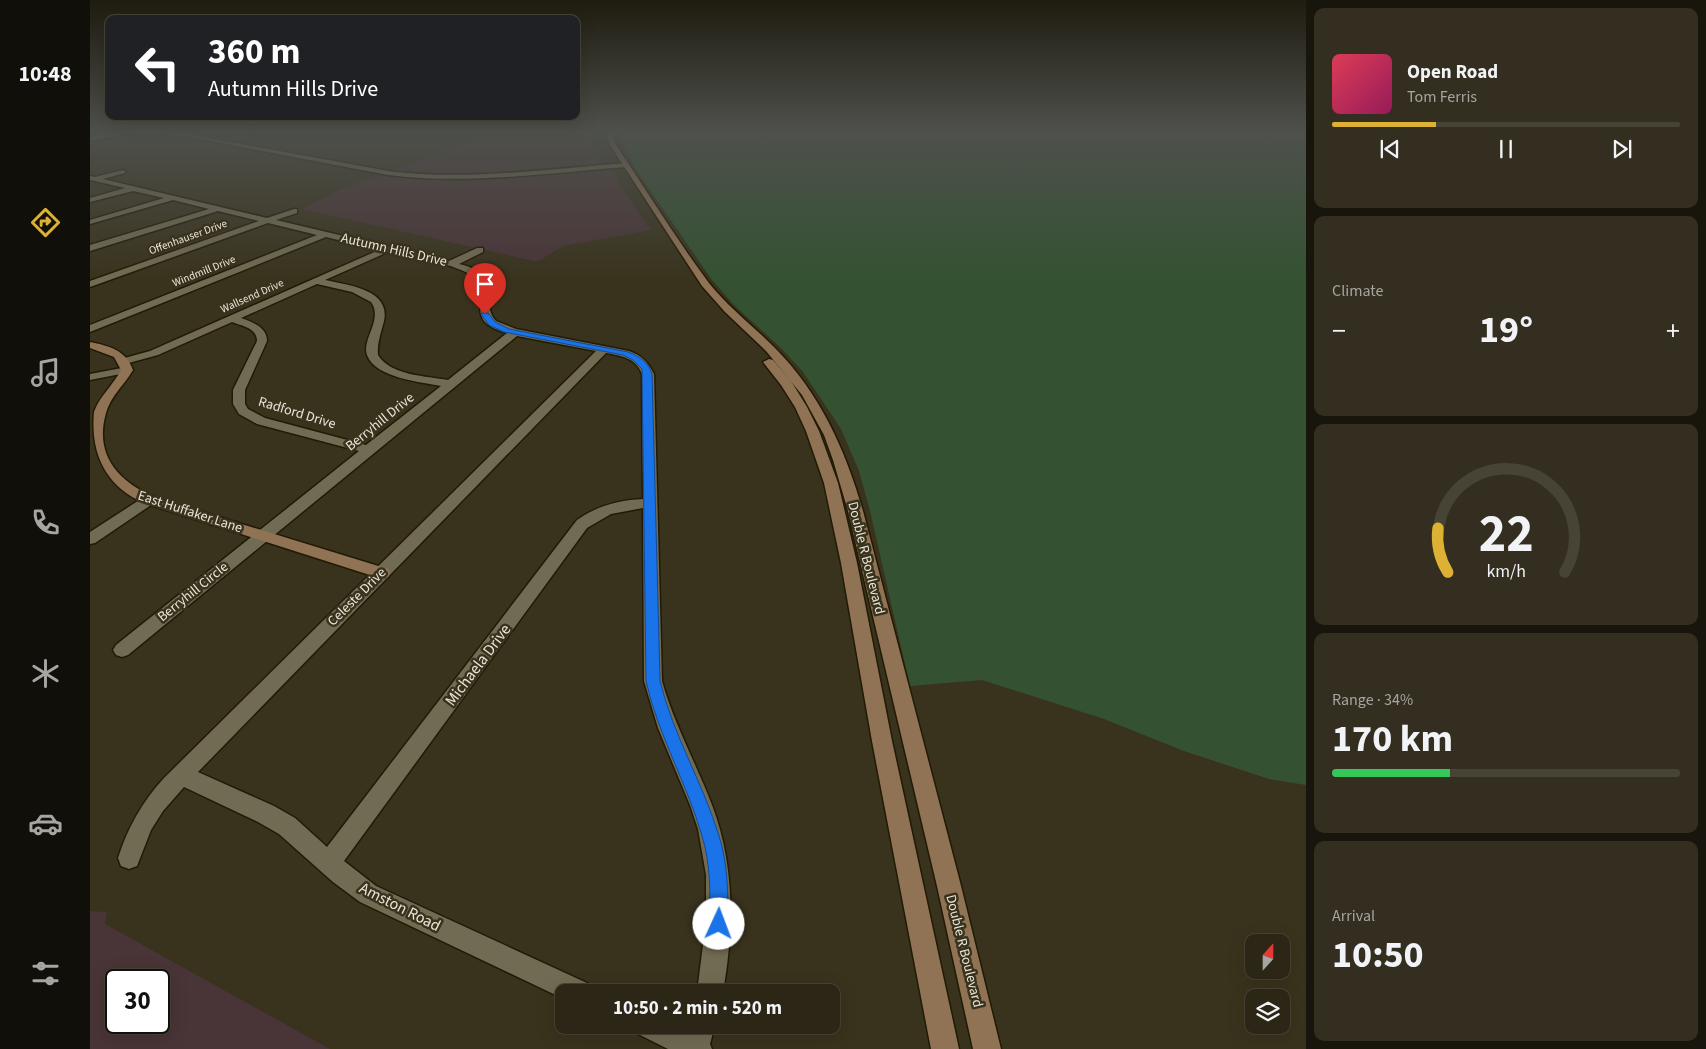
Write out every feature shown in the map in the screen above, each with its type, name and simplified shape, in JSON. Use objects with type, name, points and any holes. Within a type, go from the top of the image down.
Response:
[{"type":"main road","name":"Double R Boulevard","points":[[632,182],[705,298],[763,355],[791,390],[821,449],[842,529],[882,742],[945,1049]]},
{"type":"main road","name":"Double R Boulevard","points":[[633,182],[716,298],[769,348],[798,382],[818,413],[833,443],[852,500],[932,818],[987,1049]]},
{"type":"main road","points":[[90,345],[119,354],[126,366]]},
{"type":"main road","name":"East Huffaker Lane","points":[[126,366],[95,420],[91,444],[93,456],[108,478],[121,487],[150,500],[382,573]]},
{"type":"street","name":"Autumn Hills Drive","points":[[105,182],[466,268],[479,275],[484,284],[485,314],[487,319],[498,327],[604,349],[636,358],[646,368],[648,374],[653,681],[659,705],[704,814],[719,875],[720,908],[711,984]]},
{"type":"street","points":[[90,200],[132,188]]},
{"type":"street","points":[[90,222],[173,198]]},
{"type":"street","points":[[90,248],[135,236],[218,209]]},
{"type":"street","name":"Offenhauser Drive","points":[[90,284],[294,211]]},
{"type":"street","name":"Windmill Drive","points":[[90,329],[326,234]]},
{"type":"street","name":"Wallsend Drive","points":[[90,377],[126,366],[387,249]]},
{"type":"street","points":[[451,264],[480,250]]},
{"type":"street","points":[[316,281],[362,293],[375,300],[379,305],[380,314],[372,351],[376,362],[399,373],[450,384]]},
{"type":"street","name":"Radford Drive","points":[[232,318],[255,327],[262,336],[262,341],[239,390],[239,404],[244,411],[261,421],[369,450]]},
{"type":"street","name":"Berryhill Drive","points":[[263,535],[515,332]]},
{"type":"street","name":"Celeste Drive","points":[[129,858],[135,834],[150,808],[604,349]]},
{"type":"street","points":[[90,539],[150,500]]},
{"type":"street","name":"Michaela Drive","points":[[329,863],[582,524],[592,516],[616,506],[650,503]]},
{"type":"street","name":"Berryhill Circle","points":[[122,650],[263,535]]},
{"type":"street","name":"Amston Road","points":[[181,775],[266,814],[287,826],[368,894],[561,984]]},
{"type":"street","points":[[676,1034],[699,1041]]},
{"type":"shaded area","points":[[361,182],[618,182],[651,230],[563,246],[540,260],[534,261],[302,209]]},
{"type":"shaded area","points":[[90,911],[107,912],[105,924],[330,1049],[90,1049]]},
{"type":"green space","points":[[644,182],[1306,182],[1306,785],[1269,779],[1184,751],[1104,719],[982,680],[910,686],[870,511],[859,471],[841,429],[803,372],[781,348],[734,305],[712,280]]},
{"type":"route","points":[[485,314],[487,319],[498,327],[625,353],[636,358],[646,368],[648,374],[653,681],[659,705],[701,807],[711,838],[719,875],[719,924]]}]
